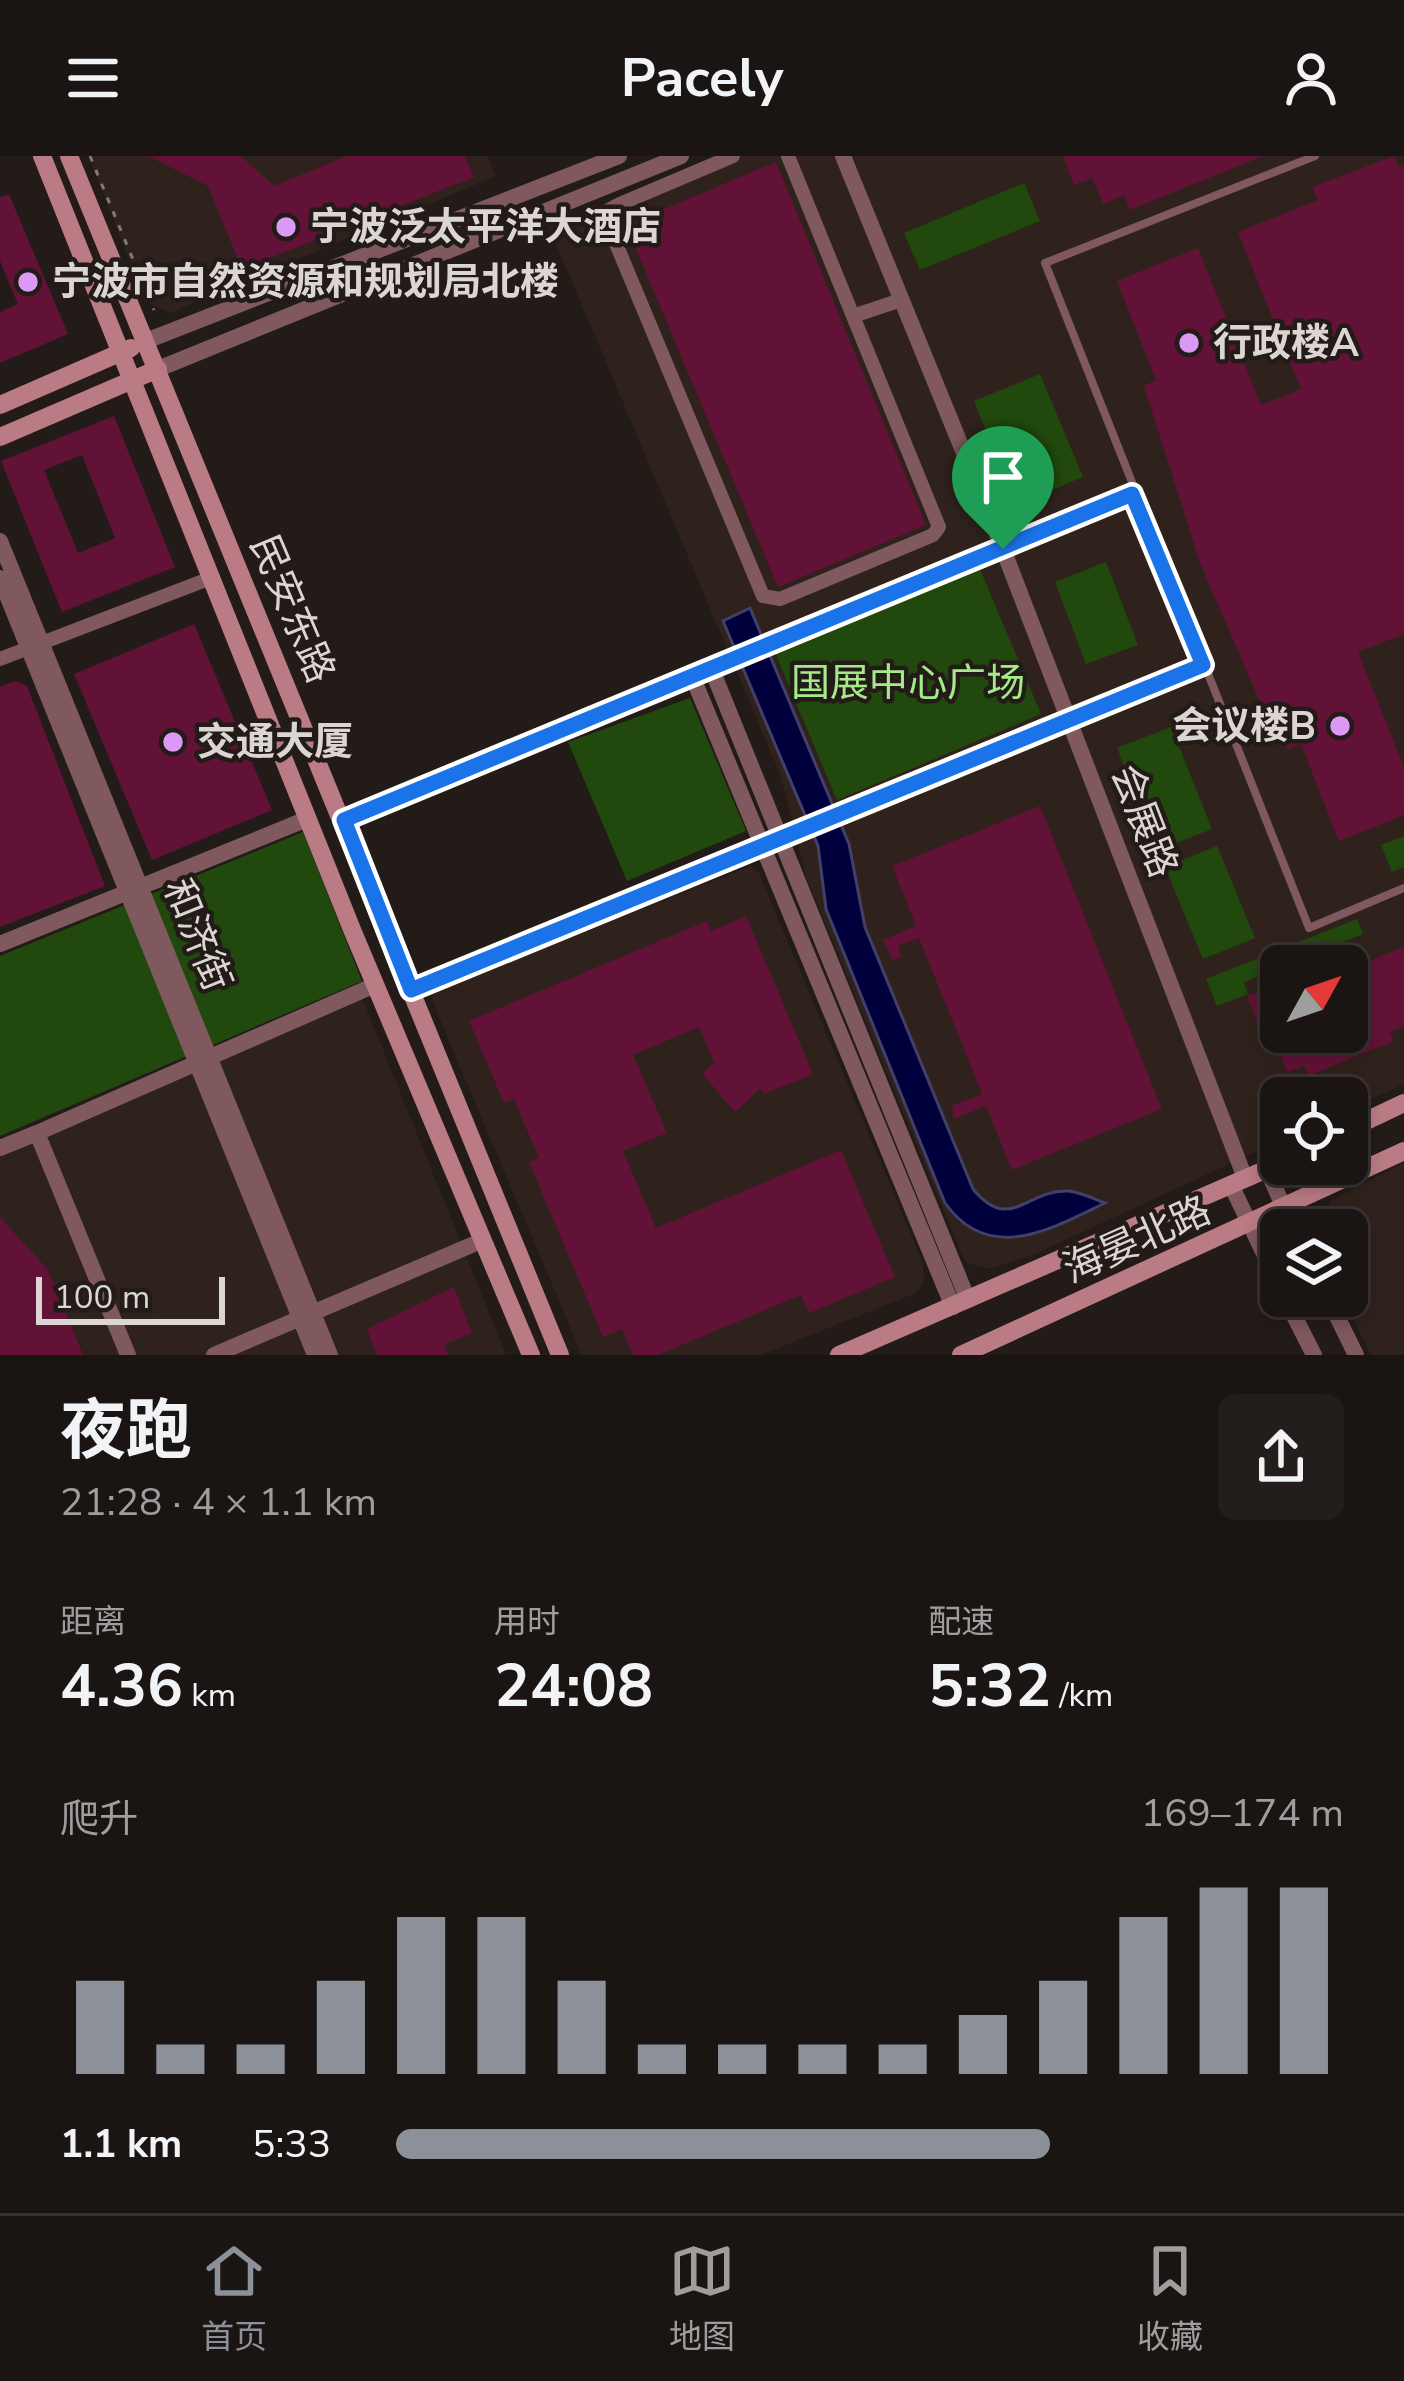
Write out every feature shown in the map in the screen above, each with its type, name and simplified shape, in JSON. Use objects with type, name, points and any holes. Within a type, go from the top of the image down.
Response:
[{"type":"main road","name":"民安东路","points":[[42,156],[352,932],[530,1355]]},
{"type":"main road","name":"民安东路","points":[[69,156],[560,1355]]},
{"type":"main road","points":[[0,405],[146,341]]},
{"type":"main road","points":[[0,436],[158,369]]},
{"type":"main road","points":[[1368,1120],[1404,1102]]},
{"type":"main road","name":"海晏北路","points":[[1288,1209],[1404,1151]]},
{"type":"main road","name":"海晏北路","points":[[838,1355],[1260,1172]]},
{"type":"main road","name":"海晏北路","points":[[961,1355],[1260,1221]]},
{"type":"street","points":[[146,341],[619,156]]},
{"type":"street","points":[[158,369],[681,156]]},
{"type":"street","points":[[734,156],[620,204],[607,212],[607,223],[763,596],[780,599],[933,535],[938,527],[788,156]]},
{"type":"street","name":"会展路","points":[[843,156],[1071,722],[1260,1248]]},
{"type":"street","points":[[853,316],[902,299]]},
{"type":"street","name":"和济街","points":[[0,541],[35,645],[308,1317],[330,1355]]},
{"type":"street","points":[[344,820],[1003,549]]},
{"type":"street","name":"和济街","points":[[0,578],[35,645]]},
{"type":"street","points":[[0,659],[211,578]]},
{"type":"street","points":[[712,670],[771,844]]},
{"type":"street","points":[[693,678],[771,844],[960,1303]]},
{"type":"street","points":[[411,990],[1071,722]]},
{"type":"street","points":[[0,944],[308,819]]},
{"type":"street","points":[[0,1148],[375,985]]},
{"type":"street","points":[[37,1132],[128,1355]]},
{"type":"street","points":[[214,1355],[481,1241]]},
{"type":"street","name":"和济街","points":[[308,1317],[315,1355]]},
{"type":"street","name":"会展路","points":[[1295,1317],[1314,1355]]},
{"type":"street","points":[[1337,1317],[1356,1355]]},
{"type":"lane","points":[[1315,156],[1045,263],[1132,494],[1309,928],[1404,888]]},
{"type":"lane","points":[[1003,549],[1132,494]]},
{"type":"lane","points":[[1071,722],[1203,665]]},
{"type":"path","points":[[90,156],[154,310]]},
{"type":"shaded area","points":[[89,156],[488,156],[496,176],[170,313],[145,301]]},
{"type":"shaded area","points":[[714,156],[1404,156],[1404,1084],[1368,1100],[1368,1077],[1260,1077],[1260,1150],[1037,1253],[989,1269],[965,1262],[807,879],[780,774],[549,227]]},
{"type":"shaded area","points":[[750,608],[849,844],[865,927],[973,1189],[998,1208],[1068,1191],[1105,1203],[1042,1231],[1001,1237],[962,1222],[945,1203],[826,909],[818,846],[723,621]]},
{"type":"shaded area","points":[[751,866],[758,871],[923,1263],[924,1281],[916,1293],[761,1355],[582,1355],[432,1000],[435,991]]},
{"type":"shaded area","points":[[361,995],[506,1355],[0,1355],[0,1151]]},
{"type":"shaded area","points":[[1404,1163],[1404,1355],[1371,1355],[1352,1317],[1368,1317],[1368,1209],[1324,1209]]},
{"type":"green space","points":[[1024,183],[1040,221],[920,270],[904,233]]},
{"type":"green space","points":[[1040,374],[1083,477],[1016,505],[974,401]]},
{"type":"green space","points":[[1106,562],[1138,645],[1086,664],[1055,582]]},
{"type":"green space","name":"国展中心广场","points":[[979,567],[1041,714],[837,800],[775,653]]},
{"type":"green space","points":[[690,698],[746,831],[627,881],[568,742]]},
{"type":"green space","points":[[1171,727],[1212,829],[1159,850],[1117,748]]},
{"type":"green space","points":[[303,832],[362,981],[0,1136],[0,956]]},
{"type":"green space","points":[[1404,836],[1404,867],[1392,872],[1381,845]]},
{"type":"green space","points":[[1217,846],[1255,938],[1203,959],[1165,867]]},
{"type":"green space","points":[[1357,919],[1363,934],[1336,945],[1292,945]]},
{"type":"green space","points":[[1260,958],[1260,976],[1244,982],[1248,994],[1217,1006],[1206,979]]},
{"type":"building","name":"宁波泛太平洋大酒店","points":[[148,156],[241,156],[274,186],[347,156],[465,156],[474,177],[242,269],[208,186]]},
{"type":"building","points":[[1063,156],[1263,156],[1130,210],[1124,195],[1103,204],[1092,178],[1074,185]]},
{"type":"building","points":[[1394,156],[1399,167],[1404,166],[1404,634],[1358,652],[1404,767],[1404,815],[1339,841],[1301,744],[1288,749],[1257,695],[1200,563],[1144,386],[1156,380],[1117,281],[1198,248],[1261,405],[1301,389],[1238,232],[1318,200],[1312,187]]},
{"type":"building","points":[[776,162],[926,525],[778,587],[626,225]]},
{"type":"building","name":"宁波市自然资源和规划局北楼","points":[[9,194],[68,334],[0,363],[0,312],[18,304],[0,261],[0,197]]},
{"type":"building","points":[[114,416],[175,567],[62,612],[1,461]],"holes":[[[82,455],[115,538],[78,553],[44,470]]]},
{"type":"building","name":"交通大厦","points":[[194,624],[272,810],[152,860],[74,674]]},
{"type":"building","points":[[15,681],[27,686],[105,886],[0,927],[0,687]]},
{"type":"building","points":[[1040,806],[1162,1109],[1012,1170],[986,1106],[954,1119],[952,1106],[982,1094],[919,938],[898,946],[902,956],[893,960],[883,940],[916,926],[892,866]]},
{"type":"building","points":[[746,916],[813,1074],[764,1094],[760,1089],[735,1112],[702,1074],[714,1063],[699,1027],[633,1055],[667,1133],[623,1151],[656,1228],[841,1150],[895,1277],[809,1313],[801,1295],[658,1355],[633,1355],[622,1329],[603,1337],[529,1162],[539,1158],[514,1099],[504,1103],[469,1021],[707,921],[711,931]]},
{"type":"building","points":[[1404,947],[1404,1026],[1390,1032],[1394,1041],[1368,1052],[1368,962]]},
{"type":"building","points":[[1260,992],[1260,1029],[1247,997]]},
{"type":"building","points":[[1279,1053],[1365,1053],[1308,1076],[1304,1066],[1287,1072]]},
{"type":"building","points":[[0,1217],[48,1270],[83,1355],[0,1355]]},
{"type":"building","points":[[454,1287],[472,1333],[445,1344],[448,1355],[377,1355],[367,1329]]},
{"type":"place","name":"宁波泛太平洋大酒店","points":[[286,227]]},
{"type":"place","name":"宁波市自然资源和规划局北楼","points":[[28,282]]},
{"type":"place","name":"行政楼A","points":[[1189,343]]},
{"type":"place","name":"会议楼B","points":[[1340,726]]},
{"type":"place","name":"交通大厦","points":[[173,742]]},
{"type":"route","points":[[1132,494],[1203,665],[411,990],[344,820],[1003,549],[1132,494]]}]
